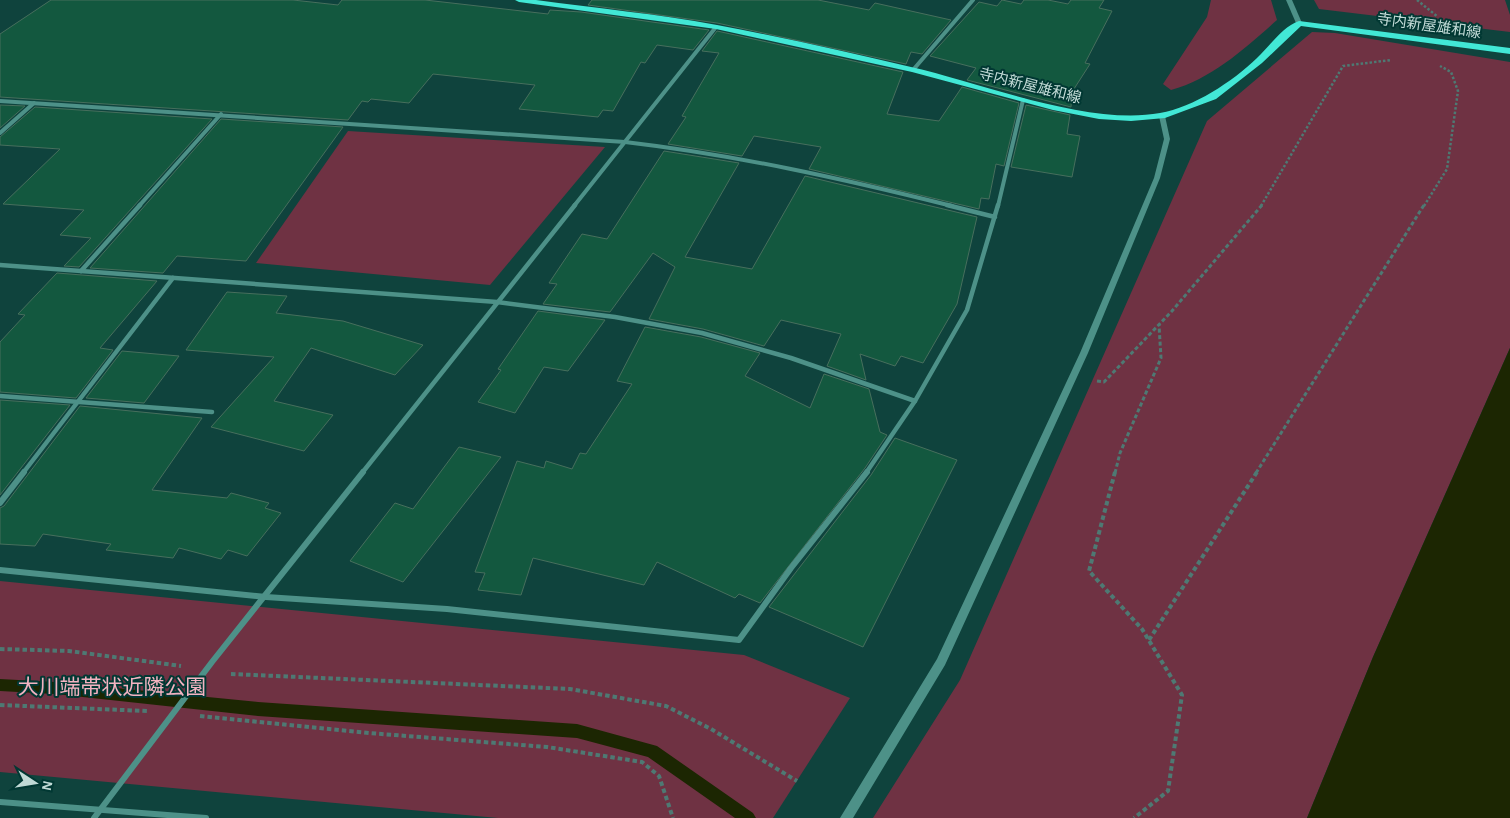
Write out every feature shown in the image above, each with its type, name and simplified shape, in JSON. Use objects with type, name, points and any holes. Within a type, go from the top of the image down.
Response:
[{"type":"main road","name":"寺内新屋雄和線","points":[[519,0],[716,27],[913,70],[1023,100],[1099,116],[1162,116],[1213,97],[1260,61],[1280,38],[1299,23],[1336,26],[1510,51]]},
{"type":"street","points":[[913,70],[973,0]]},
{"type":"street","points":[[1289,0],[1299,23]]},
{"type":"street","points":[[94,818],[212,662],[716,27]]},
{"type":"street","points":[[0,570],[266,596],[447,609],[739,640],[791,568],[854,491],[915,401],[968,310],[995,218],[1023,100]]},
{"type":"street","points":[[0,101],[625,142],[701,151],[822,174],[995,218]]},
{"type":"street","points":[[0,133],[34,103]]},
{"type":"street","points":[[81,271],[221,114]]},
{"type":"street","points":[[846,818],[941,662],[1072,380],[1157,178],[1167,139],[1162,116]]},
{"type":"street","points":[[0,265],[497,302],[615,317],[702,333],[791,358],[915,401]]},
{"type":"street","points":[[0,503],[172,278]]},
{"type":"street","points":[[0,396],[212,412]]},
{"type":"street","points":[[0,802],[206,818]]},
{"type":"path","points":[[1417,0],[1438,17],[1440,26]]},
{"type":"path","points":[[1072,380],[1104,382],[1159,325],[1260,208],[1343,66],[1392,59]]},
{"type":"path","points":[[1149,640],[1280,436],[1446,169],[1458,91],[1451,72],[1436,64]]},
{"type":"path","points":[[1134,818],[1168,791],[1182,696],[1142,629],[1089,571],[1120,453],[1161,358],[1159,325]]},
{"type":"path","points":[[0,649],[69,651],[188,668]]},
{"type":"path","points":[[226,673],[570,689],[666,706],[711,729],[797,781]]},
{"type":"path","points":[[0,705],[116,708],[155,712]]},
{"type":"path","points":[[194,716],[369,733],[548,747],[642,762],[659,776],[672,818]]},
{"type":"green space","points":[[1211,0],[1271,0],[1277,20],[1240,52],[1214,70],[1186,85],[1171,90],[1163,84],[1207,17]]},
{"type":"green space","points":[[1314,0],[1505,0],[1510,15],[1510,32],[1319,9]]},
{"type":"green space","points":[[1312,32],[1335,33],[1510,62],[1510,348],[1373,657],[1307,818],[873,818],[960,680],[1207,121]]},
{"type":"green space","points":[[348,131],[605,147],[490,285],[256,263]]},
{"type":"green space","name":"大川端帯状近隣公園","points":[[0,581],[744,655],[850,698],[773,818],[498,818],[0,772]]},
{"type":"shaded area","points":[[1510,348],[1510,818],[1307,818],[1373,657]]},
{"type":"building","points":[[51,0],[293,0],[338,5],[342,0],[425,0],[548,14],[550,10],[581,12],[709,30],[693,50],[657,45],[645,63],[641,62],[613,111],[603,110],[598,117],[519,109],[535,85],[433,74],[409,103],[371,99],[368,102],[362,101],[348,120],[0,97],[0,34]]},
{"type":"building","points":[[592,0],[818,0],[869,10],[875,3],[951,20],[922,54],[911,52],[906,64],[717,23],[588,5]]},
{"type":"building","points":[[1002,0],[1021,4],[1024,0],[1048,0],[1068,4],[1071,0],[1104,0],[1099,8],[1112,11],[1085,63],[1090,64],[1072,92],[1071,107],[967,80],[976,68],[930,56],[979,2],[997,6]]},
{"type":"building","points":[[717,31],[903,72],[887,114],[939,121],[962,87],[1019,103],[1004,166],[996,164],[989,199],[981,198],[979,209],[809,169],[821,147],[754,136],[742,156],[668,144],[686,117],[682,116],[719,53],[702,51]]},
{"type":"building","points":[[0,105],[25,106],[0,128]]},
{"type":"building","points":[[1026,105],[1070,115],[1067,134],[1080,136],[1072,177],[1011,167]]},
{"type":"building","points":[[35,107],[212,119],[79,267],[64,266],[91,238],[60,235],[84,210],[3,204],[60,149],[0,145],[0,137]]},
{"type":"building","points":[[221,119],[343,127],[246,261],[177,256],[163,273],[90,268]]},
{"type":"building","points":[[664,151],[739,163],[685,257],[752,269],[805,176],[977,217],[957,304],[923,363],[901,356],[895,366],[860,354],[866,380],[827,366],[841,334],[781,320],[764,346],[703,329],[649,319],[675,267],[653,253],[610,312],[543,304],[557,284],[549,283],[582,234],[607,239]]},
{"type":"building","points":[[57,273],[157,281],[100,348],[113,350],[76,398],[0,392],[0,342],[25,315],[18,314]]},
{"type":"building","points":[[227,292],[287,296],[276,313],[343,321],[423,345],[395,375],[311,348],[274,401],[333,415],[304,451],[211,427],[274,357],[186,350]]},
{"type":"building","points":[[538,311],[605,320],[568,371],[544,367],[515,413],[478,402],[501,370],[498,369]]},
{"type":"building","points":[[645,327],[701,337],[760,353],[745,376],[810,408],[824,374],[869,389],[880,432],[887,435],[865,468],[760,603],[739,594],[735,598],[657,562],[644,585],[533,558],[521,595],[478,590],[485,573],[475,572],[517,461],[544,468],[546,461],[572,469],[580,453],[586,454],[632,384],[617,381]]},
{"type":"building","points":[[122,351],[179,356],[144,403],[86,398]]},
{"type":"building","points":[[0,400],[70,405],[0,495]]},
{"type":"building","points":[[80,406],[202,418],[152,490],[227,498],[231,493],[269,503],[265,508],[281,513],[247,556],[228,550],[221,559],[179,548],[173,558],[106,550],[111,544],[43,534],[35,546],[0,544],[0,508],[4,506]]},
{"type":"building","points":[[895,438],[957,460],[863,647],[769,607],[871,475]]},
{"type":"building","points":[[459,447],[501,457],[403,582],[350,561],[395,503],[413,509]]},
{"type":"waterway","points":[[0,685],[55,688],[258,709],[577,731],[652,751],[748,818]]}]
